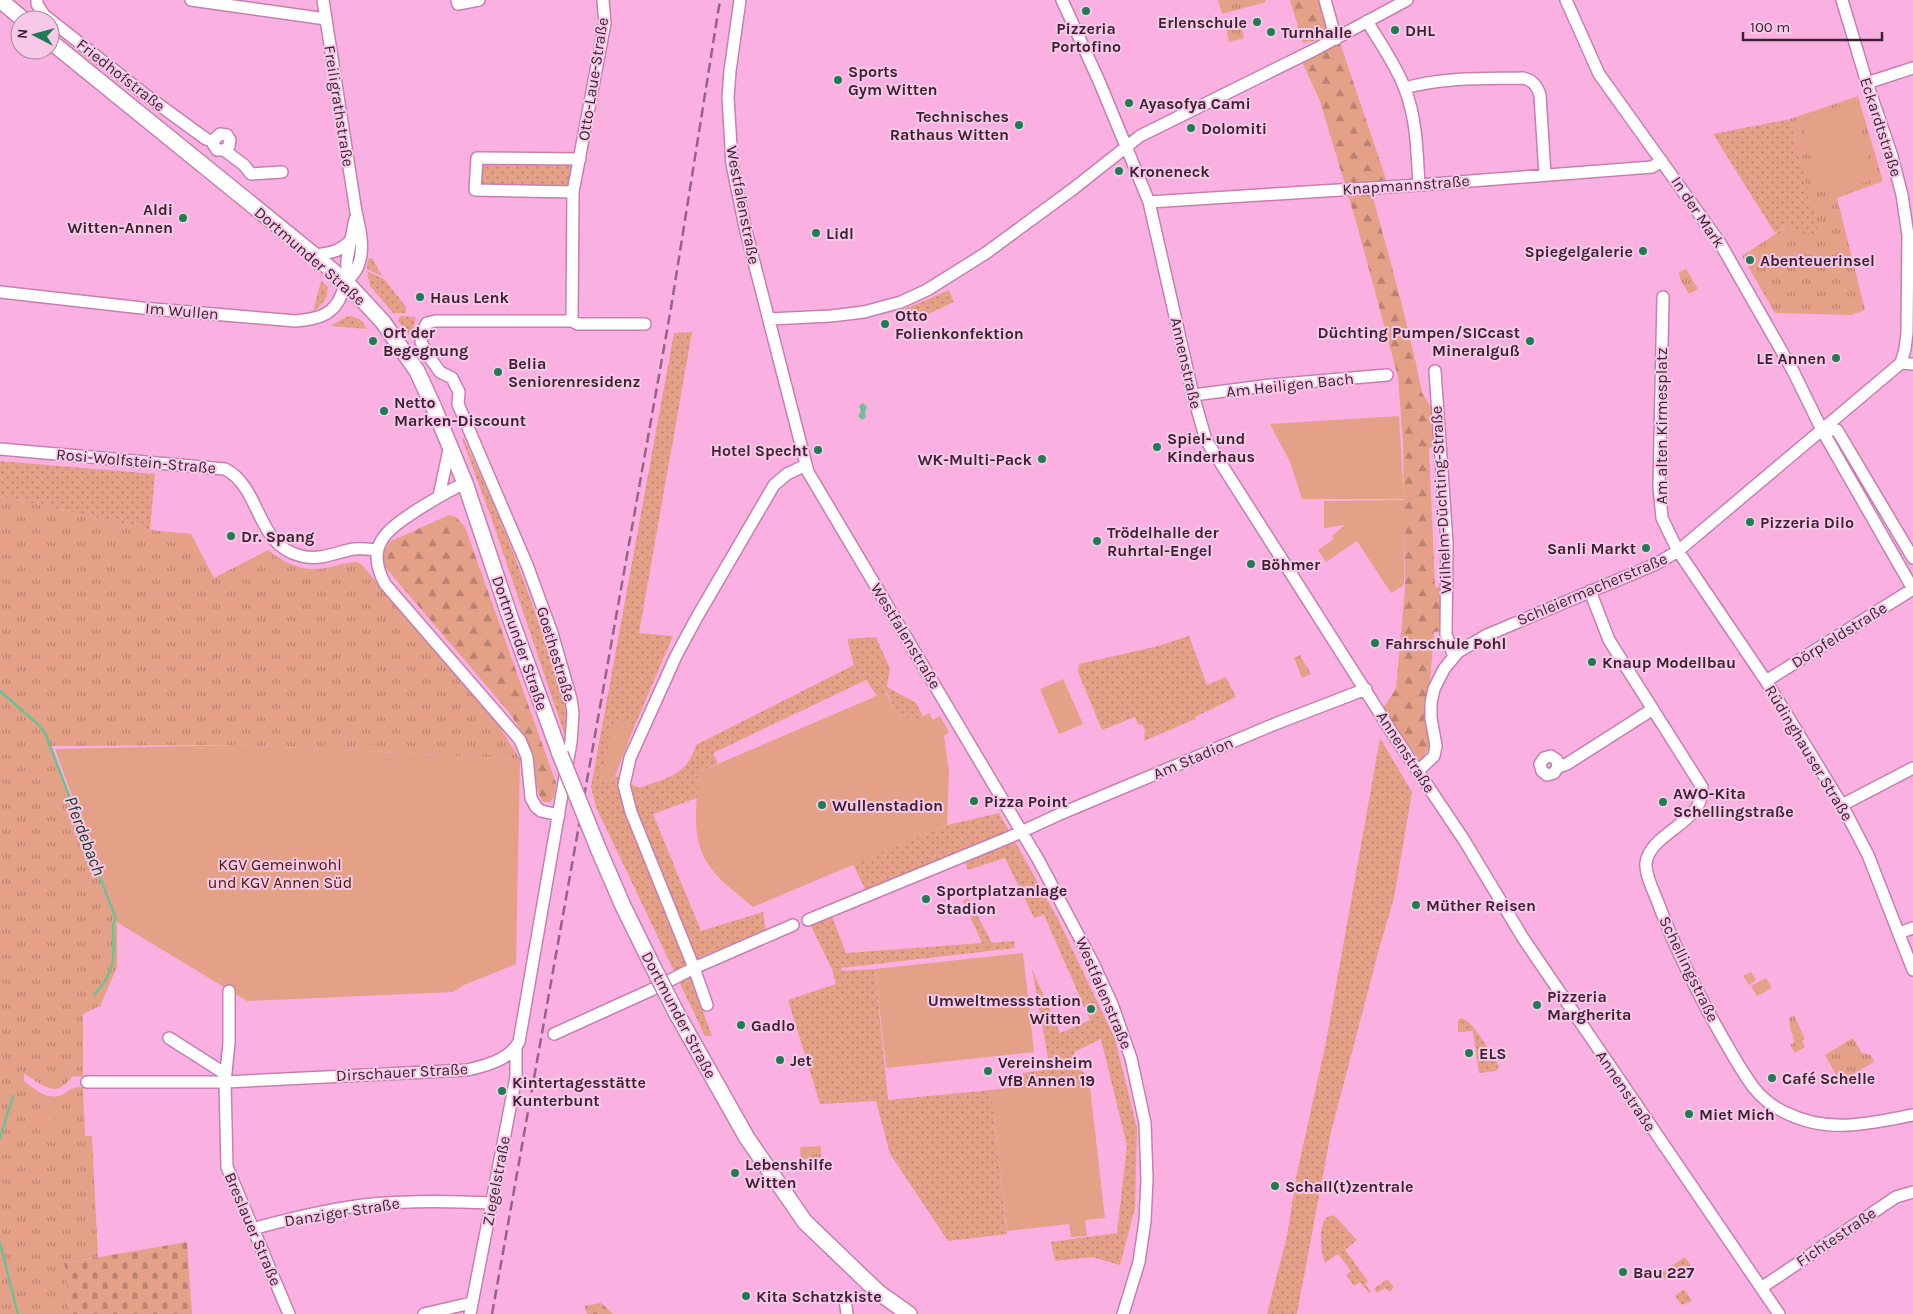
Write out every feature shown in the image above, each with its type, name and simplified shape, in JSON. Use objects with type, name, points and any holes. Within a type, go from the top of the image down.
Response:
[{"type":"main road","points":[[0,0],[12,10]]},
{"type":"main road","name":"Dortmunder Straße","points":[[60,49],[347,283],[383,322],[402,347],[417,372],[465,483],[510,617],[560,754],[598,848],[623,906],[677,1014],[747,1138],[804,1222],[878,1292],[909,1314]]},
{"type":"street","name":"Friedhofstraße","points":[[37,0],[37,4],[44,15],[147,96],[206,139],[213,141],[217,135],[227,135],[230,144],[224,150],[244,164],[251,174],[282,172]]},
{"type":"street","points":[[191,0],[326,19]]},
{"type":"street","name":"Freiligrathstraße","points":[[323,0],[361,235],[358,266],[347,283]]},
{"type":"street","points":[[457,0],[458,4],[479,0]]},
{"type":"street","name":"Otto-Laue-Straße","points":[[572,321],[574,192],[605,23],[603,0]]},
{"type":"street","name":"Westfalenstraße","points":[[740,0],[729,78],[728,118],[731,151],[738,196],[806,465],[811,478],[901,626],[1039,861],[1077,931],[1112,1004],[1129,1052],[1145,1123],[1145,1221],[1139,1262],[1123,1314]]},
{"type":"street","name":"Annenstraße","points":[[1062,0],[1149,202],[1193,395],[1206,440],[1393,734],[1464,840],[1523,938],[1778,1314]]},
{"type":"street","points":[[1325,0],[1336,39]]},
{"type":"street","points":[[1381,0],[1384,12]]},
{"type":"street","points":[[769,318],[823,316],[879,309],[907,300],[927,290],[986,253],[1073,190],[1140,136],[1336,39],[1407,0]]},
{"type":"street","name":"In der Mark","points":[[1566,0],[1599,74],[1720,243],[1793,372],[1822,430],[1913,589]]},
{"type":"street","name":"Eckardtstraße","points":[[1842,0],[1867,83],[1892,156],[1911,234],[1907,331],[1905,349],[1900,363]]},
{"type":"street","points":[[1367,21],[1405,88],[1412,111],[1418,185]]},
{"type":"street","points":[[1867,83],[1913,68]]},
{"type":"street","points":[[1405,88],[1459,79],[1523,78],[1530,81],[1538,89],[1540,95],[1545,175]]},
{"type":"street","name":"Otto-Laue-Straße","points":[[574,192],[476,190],[476,158],[580,158]]},
{"type":"street","name":"Knapmannstraße","points":[[1149,202],[1418,185],[1652,167],[1662,161]]},
{"type":"street","name":"Freiligrathstraße","points":[[347,283],[347,260],[356,212]]},
{"type":"street","points":[[314,255],[335,252],[344,248],[352,238]]},
{"type":"street","name":"Im Wullen","points":[[0,292],[142,308],[296,321],[316,319],[324,316],[338,302],[347,283]]},
{"type":"street","name":"Am alten Kirmesplatz","points":[[1662,297],[1660,506],[1664,524],[1678,551]]},
{"type":"street","name":"Goethestraße","points":[[559,814],[571,742],[572,699],[552,633],[527,565],[458,404],[459,392],[452,378],[440,372],[428,355],[421,342],[422,332],[427,323],[436,321],[572,321],[578,324],[644,324]]},
{"type":"street","points":[[1822,430],[1900,363],[1913,364]]},
{"type":"street","name":"Wilhelm-Düchting-Straße","points":[[1436,371],[1447,542],[1446,634],[1454,657]]},
{"type":"street","name":"Am Heiligen Bach","points":[[1193,395],[1290,383],[1387,375]]},
{"type":"street","points":[[1822,430],[1837,430],[1913,558]]},
{"type":"street","name":"Schleiermacherstraße","points":[[1418,771],[1431,760],[1435,751],[1436,741],[1431,718],[1432,698],[1440,676],[1454,657],[1470,644],[1487,635],[1656,564],[1678,551],[1822,430]]},
{"type":"street","points":[[439,496],[450,445]]},
{"type":"street","name":"Rosi-Wolfstein-Straße","points":[[0,449],[226,470],[233,473],[243,484],[271,536],[289,552],[312,558],[326,557],[353,549],[377,550]]},
{"type":"street","points":[[707,1005],[689,970],[631,812],[625,791],[627,768],[676,656],[774,486],[783,478],[806,465]]},
{"type":"street","points":[[465,483],[439,496],[386,532],[377,550],[376,561],[379,573],[385,584],[520,740],[527,757],[531,798],[536,807],[541,811],[559,814],[519,1042],[516,1047]]},
{"type":"street","name":"Rüdinghauser Straße","points":[[1678,551],[1766,681],[1842,805],[1868,855],[1913,970]]},
{"type":"street","name":"Dörpfeldstraße","points":[[1766,681],[1913,589]]},
{"type":"street","name":"Schellingstraße","points":[[1590,591],[1609,640],[1702,787],[1703,794],[1700,803],[1688,817],[1650,850],[1646,864],[1667,928],[1702,1000],[1738,1064],[1753,1086],[1767,1100],[1781,1111],[1809,1122],[1830,1126],[1851,1126],[1913,1115]]},
{"type":"street","name":"Am Stadion","points":[[1022,833],[1060,814],[1275,724],[1366,689]]},
{"type":"street","points":[[1558,767],[1567,764],[1652,709]]},
{"type":"street","points":[[1842,805],[1913,768]]},
{"type":"street","points":[[808,920],[1022,833]]},
{"type":"street","points":[[554,1034],[641,995],[689,970],[793,926]]},
{"type":"street","points":[[1899,933],[1913,928]]},
{"type":"street","points":[[169,1038],[224,1078],[227,1068],[229,1043],[230,991]]},
{"type":"street","name":"Dirschauer Straße","points":[[87,1082],[467,1070],[496,1062],[516,1047]]},
{"type":"street","name":"Ziegelstraße","points":[[471,1309],[516,1078],[516,1047]]},
{"type":"street","name":"Breslauer Straße","points":[[224,1078],[226,1162],[252,1229],[289,1314]]},
{"type":"street","name":"Fichtestraße","points":[[1761,1288],[1896,1197],[1913,1192]]},
{"type":"street","name":"Danziger Straße","points":[[252,1229],[296,1217],[371,1204],[435,1201],[492,1203]]},
{"type":"street","points":[[845,1299],[847,1314]]},
{"type":"street","points":[[424,1314],[471,1309]]},
{"type":"green space","points":[[1218,0],[1265,0],[1266,2],[1222,14]]},
{"type":"green space","points":[[1290,0],[1320,0],[1331,37],[1303,43]]},
{"type":"green space","points":[[1241,24],[1244,38],[1229,42],[1226,28]]},
{"type":"green space","points":[[1339,40],[1387,182],[1368,182],[1402,305],[1422,393],[1431,407],[1435,446],[1429,448],[1435,587],[1442,588],[1441,631],[1434,632],[1427,720],[1431,744],[1421,762],[1383,708],[1396,689],[1405,589],[1403,442],[1398,377],[1357,225],[1320,101],[1301,60]]},
{"type":"green space","points":[[1858,96],[1883,181],[1837,198],[1865,310],[1851,315],[1775,313],[1742,256],[1786,227],[1820,237],[1790,119]]},
{"type":"green space","points":[[1850,103],[1875,179],[1826,195],[1801,119]]},
{"type":"green space","points":[[1790,119],[1821,238],[1786,227],[1775,233],[1713,134]]},
{"type":"green space","points":[[567,161],[571,165],[570,185],[566,190],[485,188],[481,184],[481,163]]},
{"type":"green space","points":[[1781,234],[1796,260],[1781,268],[1767,242]]},
{"type":"green space","points":[[372,258],[382,276],[367,269],[368,259]]},
{"type":"green space","points":[[1686,269],[1698,289],[1689,294],[1680,279],[1679,272]]},
{"type":"green space","points":[[367,271],[384,279],[406,307],[406,313],[393,313],[370,286]]},
{"type":"green space","points":[[321,281],[327,286],[327,294],[324,301],[313,312]]},
{"type":"green space","points":[[949,290],[954,302],[911,322],[905,309]]},
{"type":"green space","points":[[351,316],[361,320],[367,329],[330,326],[346,317]]},
{"type":"green space","points":[[400,316],[416,317],[412,335],[409,335],[398,321]]},
{"type":"green space","points":[[692,332],[639,633],[673,636],[635,725],[615,720],[600,783],[615,776],[639,788],[667,778],[681,770],[692,755],[696,745],[854,665],[847,639],[876,637],[890,669],[887,687],[916,703],[923,716],[915,721],[895,712],[887,692],[877,696],[866,680],[713,753],[718,763],[699,772],[697,798],[653,814],[701,931],[763,912],[766,931],[685,963],[712,1036],[705,1036],[596,807],[591,787],[674,333]]},
{"type":"green space","points":[[1399,416],[1404,499],[1302,499],[1290,462],[1270,424]]},
{"type":"green space","points":[[462,439],[464,439],[475,462],[505,531],[556,669],[565,703],[565,736],[491,517]]},
{"type":"green space","points":[[0,461],[155,474],[150,530],[0,496]]},
{"type":"green space","points":[[0,496],[150,530],[191,534],[214,578],[268,550],[288,563],[302,568],[318,569],[357,562],[362,565],[495,720],[520,759],[237,745],[50,746],[117,923],[117,967],[100,1006],[83,1014],[83,1077],[73,1076],[66,1084],[54,1089],[43,1086],[24,1074],[24,1081],[46,1095],[61,1095],[75,1088],[83,1087],[85,1136],[92,1136],[98,1257],[64,1263],[70,1314],[0,1314]]},
{"type":"green space","points":[[1404,500],[1404,585],[1391,593],[1357,541],[1326,562],[1318,550],[1334,539],[1332,536],[1345,525],[1324,528],[1324,501]]},
{"type":"green space","points":[[449,515],[456,517],[465,527],[556,783],[554,797],[550,802],[543,802],[540,797],[531,753],[523,734],[508,711],[385,567],[383,553],[389,542]]},
{"type":"green space","points":[[1189,636],[1207,685],[1226,677],[1236,697],[1195,717],[1195,719],[1144,741],[1145,730],[1142,724],[1138,725],[1135,717],[1102,730],[1078,672],[1079,664],[1158,646]]},
{"type":"green space","points":[[1300,655],[1311,674],[1302,678],[1294,658]]},
{"type":"green space","points":[[1063,679],[1083,724],[1059,734],[1040,689]]},
{"type":"green space","name":"Wullenstadion","points":[[886,692],[895,712],[915,721],[929,713],[933,720],[940,716],[949,732],[944,736],[949,772],[947,825],[753,907],[718,876],[702,854],[696,819],[699,772]]},
{"type":"green space","points":[[614,720],[635,725],[615,776],[600,783]]},
{"type":"green space","points":[[1380,738],[1412,792],[1394,898],[1331,1132],[1297,1314],[1267,1314],[1287,1236],[1297,1173],[1326,1042]]},
{"type":"green space","name":"KGV Gemeinwohl und KGV Annen Süd","points":[[237,745],[520,759],[516,964],[464,985],[453,992],[247,1001],[118,923],[55,749]]},
{"type":"green space","points":[[999,813],[1058,919],[1115,1039],[1137,1128],[1135,1208],[1120,1265],[1092,1257],[1055,1261],[1051,1242],[1117,1233],[1127,1146],[1101,1039],[1074,1052],[1077,1065],[1089,1079],[1023,1086],[1023,1073],[1050,1069],[1032,969],[1060,1033],[1090,1020],[1044,915],[1034,918],[1005,858],[968,870],[962,853],[866,891],[853,864],[947,825]]},
{"type":"green space","points":[[968,898],[992,943],[1014,941],[1015,948],[841,968],[842,971],[875,969],[888,1100],[991,1090],[1007,1234],[948,1241],[890,1154],[876,1101],[820,1104],[788,1000],[836,984],[832,969],[808,920],[830,911],[846,953],[982,943],[963,901]]},
{"type":"green space","points":[[1023,953],[1034,1052],[886,1068],[875,969]]},
{"type":"green space","points":[[1751,972],[1756,980],[1749,985],[1743,976]]},
{"type":"green space","points":[[1766,978],[1772,988],[1757,996],[1751,986]]},
{"type":"green space","points":[[1794,1015],[1805,1039],[1802,1041],[1805,1047],[1795,1053],[1790,1045],[1795,1042],[1792,1037],[1794,1036],[1791,1032],[1789,1018]]},
{"type":"green space","points":[[1461,1018],[1471,1025],[1482,1039],[1499,1066],[1496,1071],[1479,1073],[1473,1031],[1458,1032],[1458,1021]]},
{"type":"green space","points":[[1853,1038],[1862,1053],[1871,1055],[1874,1062],[1840,1082],[1825,1055]]},
{"type":"green space","points":[[1089,1079],[1105,1218],[1085,1220],[1087,1236],[1071,1237],[1069,1224],[1007,1231],[991,1090]]},
{"type":"green space","points":[[51,1101],[58,1134],[46,1137],[40,1104]]},
{"type":"green space","points":[[821,1146],[821,1157],[801,1160],[800,1147]]},
{"type":"green space","points":[[1334,1215],[1357,1240],[1345,1250],[1368,1281],[1365,1284],[1371,1292],[1369,1293],[1360,1282],[1354,1286],[1346,1275],[1351,1271],[1338,1254],[1325,1263],[1321,1247],[1322,1227],[1326,1218]]},
{"type":"green space","points":[[187,1242],[192,1314],[70,1314],[64,1263]]},
{"type":"green space","points":[[1685,1257],[1694,1270],[1689,1274],[1683,1267],[1672,1274],[1673,1276],[1666,1281],[1661,1273]]},
{"type":"green space","points":[[1387,1279],[1394,1287],[1390,1292],[1385,1288],[1377,1293],[1374,1289]]},
{"type":"green space","points":[[1684,1289],[1692,1301],[1682,1305],[1675,1296]]},
{"type":"green space","points":[[601,1303],[613,1314],[587,1314],[585,1306]]},
{"type":"shaded area","points":[[863,403],[867,407],[866,417],[862,420],[858,416],[861,411],[859,406]]},
{"type":"waterway","name":"Pferdebach","points":[[0,691],[40,726],[46,735],[116,919],[113,924],[113,954],[110,970],[107,978],[94,995]]},
{"type":"waterway","name":"Pferdebach","points":[[0,1138],[13,1096]]},
{"type":"waterway","name":"Pferdebach","points":[[0,1243],[18,1314]]},
{"type":"railway","points":[[492,1314],[671,308],[720,0]]},
{"type":"place","name":"Pizzeria Portofino","points":[[1086,11]]},
{"type":"place","name":"Erlenschule","points":[[1257,22]]},
{"type":"place","name":"DHL","points":[[1395,30]]},
{"type":"place","name":"Turnhalle","points":[[1271,32]]},
{"type":"place","name":"Sports Gym Witten","points":[[838,80]]},
{"type":"place","name":"Ayasofya Cami","points":[[1129,103]]},
{"type":"place","name":"Technisches Rathaus Witten","points":[[1019,125]]},
{"type":"place","name":"Dolomiti","points":[[1191,128]]},
{"type":"place","name":"Kroneneck","points":[[1119,171]]},
{"type":"place","name":"Aldi Witten-Annen","points":[[183,218]]},
{"type":"place","name":"Lidl","points":[[816,233]]},
{"type":"place","name":"Spiegelgalerie","points":[[1643,251]]},
{"type":"place","name":"Abenteuerinsel","points":[[1750,260]]},
{"type":"place","name":"Haus Lenk","points":[[420,297]]},
{"type":"place","name":"Otto Folienkonfektion","points":[[885,324]]},
{"type":"place","name":"Ort der Begegnung","points":[[373,341]]},
{"type":"place","name":"Düchting Pumpen/SICcast Mineralguß","points":[[1530,341]]},
{"type":"place","name":"LE Annen","points":[[1836,358]]},
{"type":"place","name":"Belia Seniorenresidenz","points":[[498,372]]},
{"type":"place","name":"Netto Marken-Discount","points":[[384,411]]},
{"type":"place","name":"Spiel- und Kinderhaus","points":[[1157,447]]},
{"type":"place","name":"Hotel Specht","points":[[818,450]]},
{"type":"place","name":"WK-Multi-Pack","points":[[1042,459]]},
{"type":"place","name":"Pizzeria Dilo","points":[[1750,522]]},
{"type":"place","name":"Dr. Spang","points":[[231,536]]},
{"type":"place","name":"Trödelhalle der Ruhrtal-Engel","points":[[1097,541]]},
{"type":"place","name":"Sanli Markt","points":[[1646,548]]},
{"type":"place","name":"Böhmer","points":[[1251,564]]},
{"type":"place","name":"Fahrschule Pohl","points":[[1375,643]]},
{"type":"place","name":"Knaup Modellbau","points":[[1592,662]]},
{"type":"place","name":"Pizza Point","points":[[974,801]]},
{"type":"place","name":"AWO-Kita Schellingstraße","points":[[1663,802]]},
{"type":"place","name":"Wullenstadion","points":[[822,805]]},
{"type":"place","name":"Sportplatzanlage Stadion","points":[[926,899]]},
{"type":"place","name":"Müther Reisen","points":[[1416,905]]},
{"type":"place","name":"Pizzeria Margherita","points":[[1537,1005]]},
{"type":"place","name":"Umweltmessstation Witten","points":[[1091,1009]]},
{"type":"place","name":"Gadlo","points":[[741,1025]]},
{"type":"place","name":"ELS","points":[[1469,1053]]},
{"type":"place","name":"Jet","points":[[780,1060]]},
{"type":"place","name":"Vereinsheim VfB Annen 19","points":[[988,1071]]},
{"type":"place","name":"Café Schelle","points":[[1772,1078]]},
{"type":"place","name":"Kintertagesstätte Kunterbunt","points":[[502,1091]]},
{"type":"place","name":"Miet Mich","points":[[1689,1114]]},
{"type":"place","name":"Lebenshilfe Witten","points":[[735,1173]]},
{"type":"place","name":"Schall(t)zentrale","points":[[1275,1186]]},
{"type":"place","name":"Bau 227","points":[[1623,1272]]},
{"type":"place","name":"Kita Schatzkiste","points":[[746,1296]]}]
